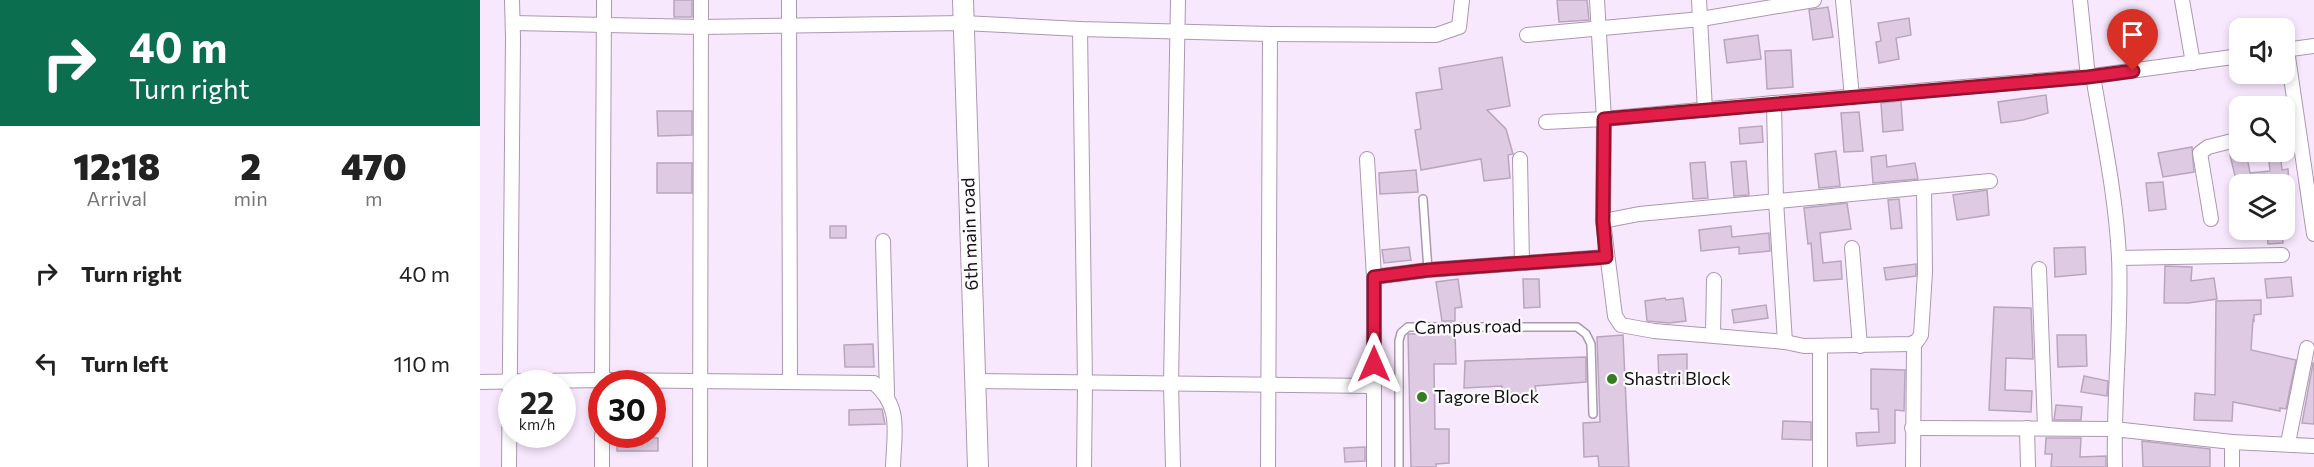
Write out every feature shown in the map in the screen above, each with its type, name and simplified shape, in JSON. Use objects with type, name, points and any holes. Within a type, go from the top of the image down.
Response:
[{"type":"street","points":[[510,370],[512,0]]},
{"type":"street","points":[[602,370],[604,0]]},
{"type":"street","points":[[700,467],[701,0]]},
{"type":"street","points":[[789,0],[790,382]]},
{"type":"street","name":"6th main road","points":[[963,0],[978,467]]},
{"type":"street","points":[[1173,467],[1172,383],[1178,0]]},
{"type":"street","points":[[513,22],[701,27],[963,23],[1080,29],[1270,34],[1436,35],[1459,27],[1462,0]]},
{"type":"street","points":[[1597,0],[1604,119],[1603,221],[1615,316],[1621,325],[1654,331],[1785,342],[1804,346],[1896,346],[1914,343],[1921,335],[1925,272],[1924,188]]},
{"type":"street","points":[[1699,0],[1705,110]]},
{"type":"street","points":[[1527,35],[1701,19],[1814,0]]},
{"type":"street","points":[[1843,0],[1852,97]]},
{"type":"street","points":[[2080,0],[2115,216],[2119,258],[2115,467]]},
{"type":"street","points":[[2182,0],[2193,63]]},
{"type":"street","points":[[1080,29],[1084,467]]},
{"type":"street","points":[[1268,467],[1270,34]]},
{"type":"street","points":[[2295,49],[2314,46]]},
{"type":"street","points":[[1546,122],[1604,119],[2091,76],[2229,58]]},
{"type":"street","points":[[2292,84],[2299,125],[2309,161],[2314,234]]},
{"type":"street","points":[[1774,103],[1776,201],[1785,342]]},
{"type":"street","points":[[2295,126],[2299,125]]},
{"type":"street","points":[[2211,219],[2200,153],[2208,147],[2229,142]]},
{"type":"street","points":[[1367,159],[1374,277],[1374,467]]},
{"type":"street","points":[[1520,159],[1522,263]]},
{"type":"street","points":[[1603,221],[1639,214],[1989,181]]},
{"type":"street","points":[[883,241],[887,394],[894,410],[893,467]]},
{"type":"street","points":[[1852,248],[1860,346]]},
{"type":"street","points":[[2119,258],[2282,255]]},
{"type":"street","points":[[1374,277],[1428,270],[1606,257]]},
{"type":"street","points":[[2039,269],[2045,428]]},
{"type":"street","points":[[1713,335],[1714,280]]},
{"type":"street","points":[[1913,467],[1914,343]]},
{"type":"street","points":[[1820,346],[1820,467]]},
{"type":"street","points":[[2288,443],[2307,348]]},
{"type":"street","points":[[666,381],[874,383],[887,394]]},
{"type":"street","points":[[975,381],[1374,386]]},
{"type":"street","points":[[480,382],[498,382]]},
{"type":"street","points":[[1912,428],[2114,429],[2232,442],[2314,446]]},
{"type":"street","points":[[2027,428],[2028,467]]},
{"type":"street","points":[[2232,442],[2232,467]]},
{"type":"street","points":[[509,448],[509,467]]},
{"type":"street","points":[[602,448],[602,467]]},
{"type":"lane","points":[[1423,199],[1428,270]]},
{"type":"lane","name":"Campus road","points":[[1400,467],[1399,341],[1401,333],[1408,327],[1577,327],[1586,334],[1591,344],[1593,414]]},
{"type":"building","points":[[674,0],[692,0],[692,17],[674,17]]},
{"type":"building","points":[[1557,0],[1587,0],[1589,20],[1559,22]]},
{"type":"building","points":[[1828,7],[1833,37],[1813,40],[1809,10]]},
{"type":"building","points":[[1909,18],[1911,35],[1896,38],[1899,59],[1879,63],[1876,42],[1881,41],[1878,23]]},
{"type":"building","points":[[1758,35],[1761,59],[1727,63],[1724,40]]},
{"type":"building","points":[[1791,50],[1793,87],[1767,89],[1765,51]]},
{"type":"building","points":[[1502,57],[1510,106],[1487,110],[1506,129],[1513,154],[1508,155],[1510,178],[1484,181],[1481,159],[1421,170],[1415,130],[1421,129],[1416,93],[1442,89],[1439,68]]},
{"type":"building","points":[[2046,95],[2048,113],[2001,123],[1998,102]]},
{"type":"building","points":[[1901,101],[1903,130],[1883,132],[1881,103]]},
{"type":"building","points":[[657,111],[692,111],[692,135],[658,136]]},
{"type":"building","points":[[1859,112],[1863,151],[1844,152],[1841,113]]},
{"type":"building","points":[[1762,126],[1763,142],[1740,144],[1739,128]]},
{"type":"building","points":[[2192,147],[2194,172],[2163,177],[2158,153]]},
{"type":"building","points":[[1836,151],[1840,186],[1819,188],[1815,154]]},
{"type":"building","points":[[1886,155],[1887,167],[1915,163],[1918,179],[1873,183],[1871,157]]},
{"type":"building","points":[[1746,161],[1749,195],[1734,196],[1731,162]]},
{"type":"building","points":[[1705,162],[1708,198],[1693,199],[1690,163]]},
{"type":"building","points":[[2232,162],[2248,162],[2250,173],[2270,171],[2269,162],[2281,162],[2282,170],[2288,169],[2288,174],[2235,174]]},
{"type":"building","points":[[657,163],[692,163],[692,193],[657,193]]},
{"type":"building","points":[[1416,170],[1418,192],[1380,194],[1379,173]]},
{"type":"building","points":[[2163,182],[2166,209],[2149,211],[2146,183]]},
{"type":"building","points":[[1987,190],[1989,215],[1957,220],[1953,195]]},
{"type":"building","points":[[1899,199],[1902,228],[1891,229],[1888,200]]},
{"type":"building","points":[[1847,203],[1851,229],[1820,233],[1823,263],[1841,261],[1842,279],[1814,281],[1811,243],[1808,244],[1804,208]]},
{"type":"building","points":[[830,226],[846,226],[846,238],[830,238]]},
{"type":"building","points":[[1731,226],[1732,237],[1769,233],[1770,251],[1739,254],[1739,247],[1701,251],[1699,230]]},
{"type":"building","points":[[2268,240],[2283,240],[2283,243],[2268,244]]},
{"type":"building","points":[[1409,247],[1411,260],[1384,263],[1382,250]]},
{"type":"building","points":[[2085,247],[2086,274],[2055,277],[2054,248]]},
{"type":"building","points":[[1916,264],[1916,276],[1886,280],[1884,268]]},
{"type":"building","points":[[2165,266],[2192,267],[2191,281],[2214,278],[2217,299],[2188,303],[2164,303]]},
{"type":"building","points":[[2291,277],[2293,296],[2267,298],[2265,279]]},
{"type":"building","points":[[1458,279],[1462,307],[1455,308],[1455,321],[1442,321],[1436,282]]},
{"type":"building","points":[[1523,279],[1539,279],[1540,307],[1524,308]]},
{"type":"building","points":[[1665,298],[1666,300],[1683,298],[1686,321],[1669,323],[1647,321],[1645,301]]},
{"type":"building","points":[[2261,300],[2261,314],[2254,315],[2253,320],[2251,350],[2296,360],[2286,409],[2280,408],[2280,411],[2233,402],[2232,421],[2194,420],[2195,393],[2215,395],[2216,301]]},
{"type":"building","points":[[1766,305],[1768,318],[1734,323],[1732,310]]},
{"type":"building","points":[[1994,307],[2031,308],[2033,359],[2006,358],[2005,390],[2032,391],[2031,412],[1989,410]]},
{"type":"building","name":"Tagore Block","points":[[1455,333],[1456,364],[1434,364],[1435,429],[1449,429],[1449,463],[1436,464],[1436,467],[1411,467],[1408,334]]},
{"type":"building","name":"Shastri Block","points":[[1623,335],[1629,467],[1599,467],[1598,456],[1584,457],[1583,423],[1600,422],[1597,337]]},
{"type":"building","points":[[2057,335],[2086,335],[2087,366],[2058,367]]},
{"type":"building","points":[[873,344],[874,367],[845,367],[844,345]]},
{"type":"building","points":[[1687,354],[1687,383],[1659,384],[1658,355]]},
{"type":"building","points":[[1586,357],[1586,382],[1535,386],[1538,402],[1502,404],[1502,386],[1464,388],[1465,361]]},
{"type":"building","points":[[2314,363],[2314,424],[2302,423]]},
{"type":"building","points":[[1871,369],[1905,370],[1904,411],[1895,410],[1895,443],[1857,446],[1856,433],[1879,432],[1878,409],[1871,409]]},
{"type":"building","points":[[2084,376],[2108,381],[2107,396],[2081,392]]},
{"type":"building","points":[[2056,405],[2082,407],[2081,420],[2054,420]]},
{"type":"building","points":[[882,409],[885,424],[849,425],[849,410]]},
{"type":"building","points":[[1783,421],[1811,422],[1811,440],[1782,439]]},
{"type":"building","points":[[2046,438],[2081,438],[2080,457],[2106,456],[2106,467],[2051,467],[2052,454],[2045,454]]},
{"type":"building","points":[[2142,441],[2210,449],[2210,467],[2143,467]]},
{"type":"building","points":[[1365,447],[1365,461],[1345,462],[1344,448]]},
{"type":"building","points":[[617,448],[658,448],[658,451],[617,451]]},
{"type":"place","name":"Shastri Block","points":[[1612,379]]},
{"type":"place","name":"Tagore Block","points":[[1422,397]]},
{"type":"route","points":[[1374,364],[1374,277],[1428,270],[1606,257],[1603,221],[1604,119],[2088,77],[2133,71]]}]
